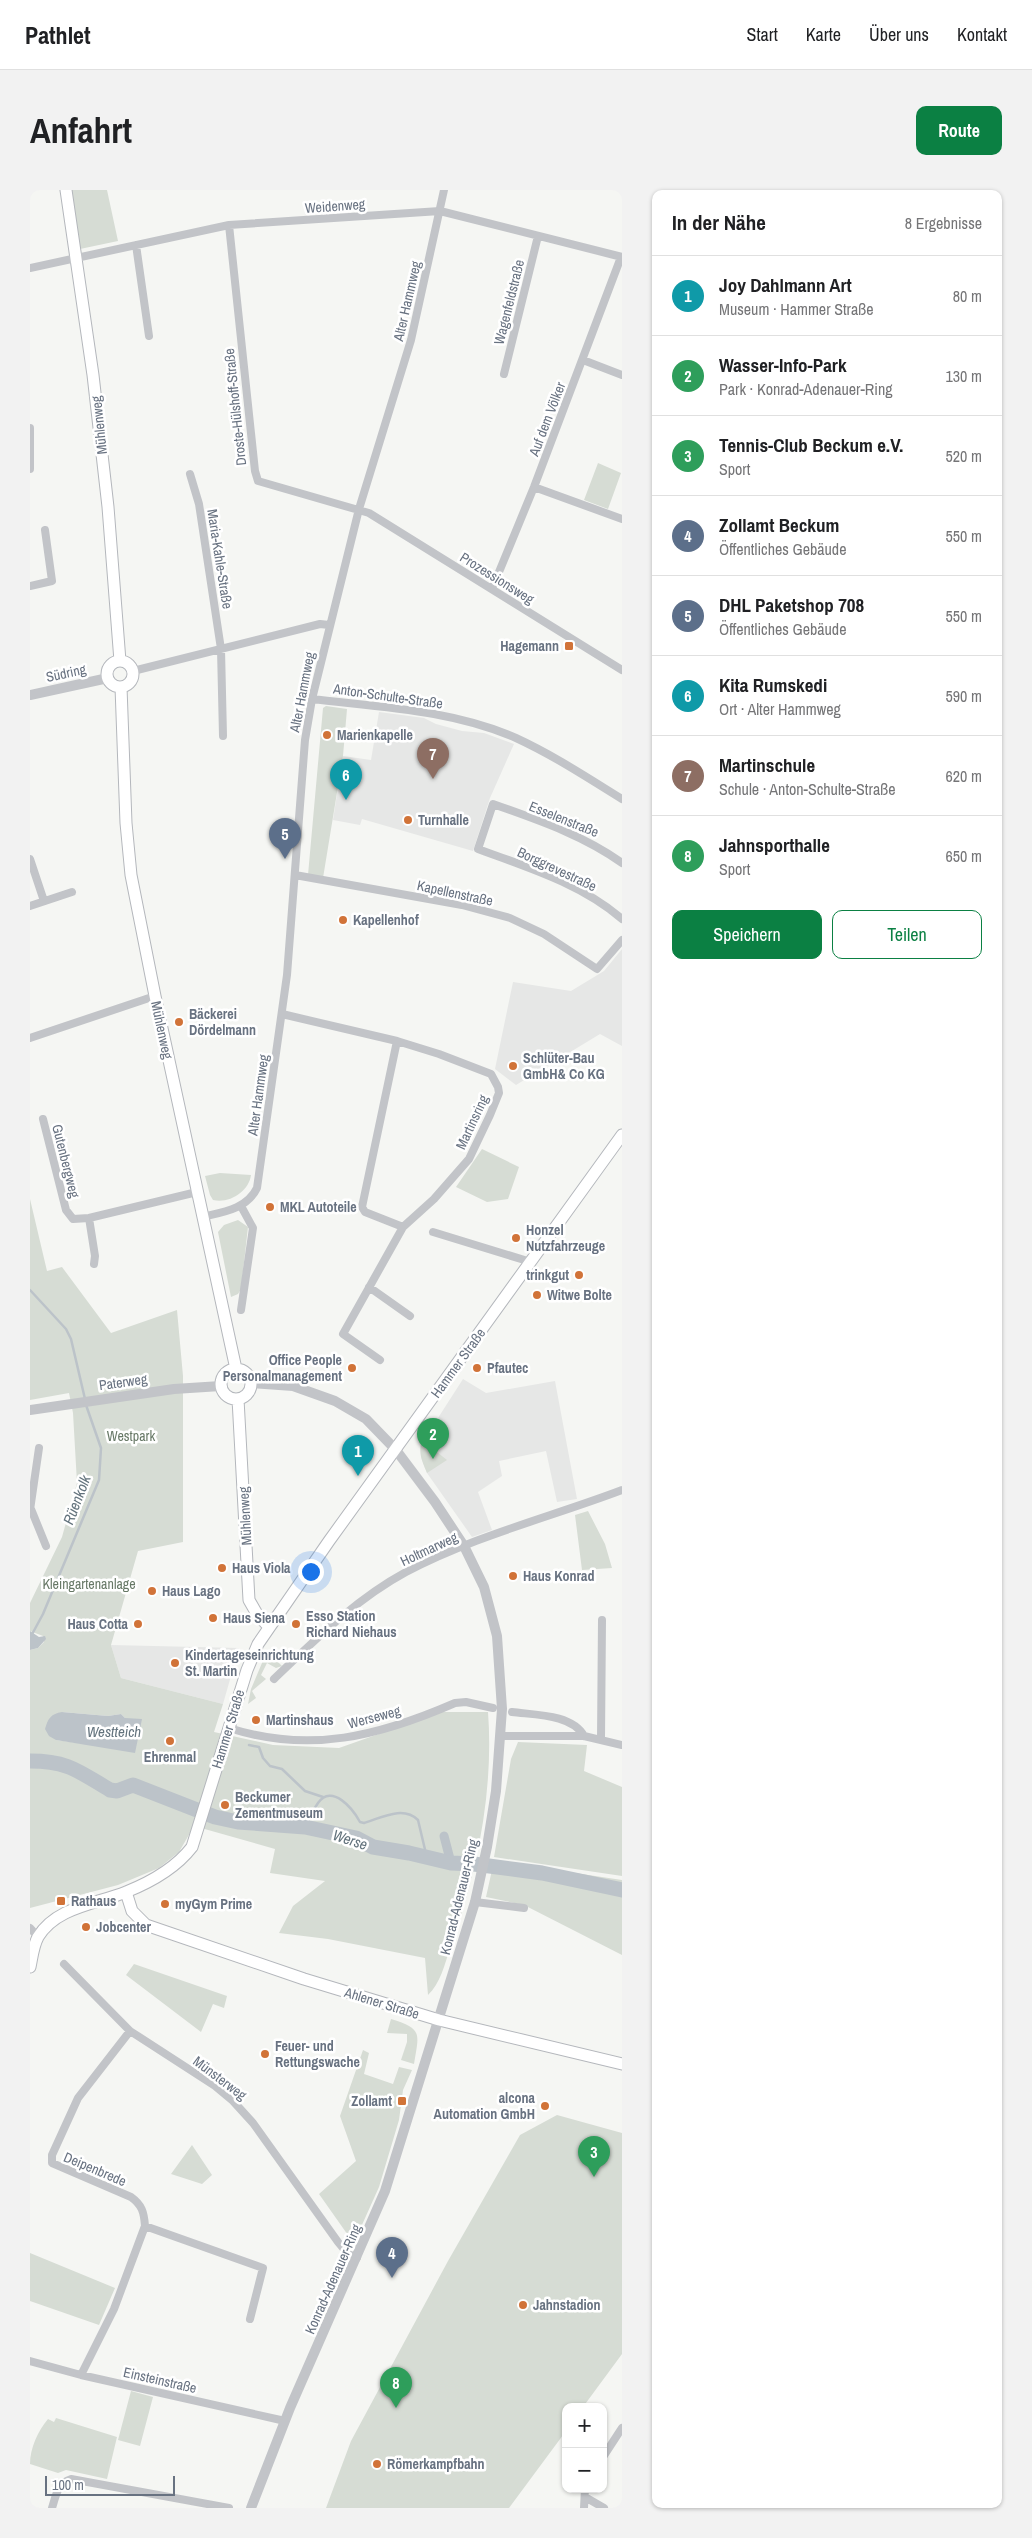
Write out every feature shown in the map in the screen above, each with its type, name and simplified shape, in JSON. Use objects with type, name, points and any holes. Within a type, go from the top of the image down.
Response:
[{"type":"main road","name":"Mühlenweg","points":[[66,190],[93,374],[108,507],[120,661]]},
{"type":"main road","points":[[120,661],[128,663],[133,671],[131,682],[121,686],[113,684],[108,678],[110,667],[120,661]]},
{"type":"main road","name":"Mühlenweg","points":[[121,686],[126,823],[132,875],[155,996],[236,1369]]},
{"type":"main road","name":"Hammer Straße","points":[[38,1937],[54,1920],[64,1913],[126,1892],[158,1877],[185,1856],[192,1847],[246,1670],[258,1644],[622,1135]]},
{"type":"main road","points":[[236,1369],[244,1371],[251,1383],[246,1395],[238,1399],[226,1395],[221,1386],[226,1372],[236,1369]]},
{"type":"main road","name":"Mühlenweg","points":[[238,1399],[249,1600],[256,1614],[269,1627]]},
{"type":"main road","name":"Ahlener Straße","points":[[126,1892],[132,1911],[146,1925],[304,1979],[439,2020],[622,2064]]},
{"type":"main road","points":[[30,1967],[38,1937]]},
{"type":"street","name":"Alter Hammweg","points":[[242,1206],[250,1200],[257,1188],[282,1014],[305,740],[312,699],[359,509],[411,340],[444,190]]},
{"type":"street","name":"Weidenweg","points":[[30,268],[229,225],[440,211],[621,257]]},
{"type":"street","name":"Droste-Hülshoff-Straße","points":[[229,225],[255,471],[258,481],[270,486],[359,509]]},
{"type":"street","name":"Wagenfeldstraße","points":[[504,374],[538,236]]},
{"type":"street","points":[[136,245],[149,336]]},
{"type":"street","name":"Auf dem Völker","points":[[492,589],[534,487],[621,257]]},
{"type":"street","points":[[583,360],[622,376]]},
{"type":"street","points":[[30,428],[30,469]]},
{"type":"street","name":"Maria-Kahle-Straße","points":[[190,474],[199,504],[221,649],[224,736]]},
{"type":"street","points":[[534,487],[622,519]]},
{"type":"street","name":"Prozessionsweg","points":[[359,509],[622,670]]},
{"type":"street","points":[[30,586],[52,581],[45,530]]},
{"type":"street","points":[[133,671],[320,624],[329,625]]},
{"type":"street","name":"Südring","points":[[30,695],[108,678]]},
{"type":"street","name":"Anton-Schulte-Straße","points":[[312,699],[433,713],[492,730],[534,747],[622,799]]},
{"type":"street","name":"Esselenstraße","points":[[478,849],[493,804],[561,829],[600,847],[622,863]]},
{"type":"street","name":"Borggrevestraße","points":[[478,849],[548,876],[608,907],[622,919]]},
{"type":"street","points":[[30,859],[44,901]]},
{"type":"street","name":"Kapellenstraße","points":[[295,875],[462,905],[510,918],[544,934],[597,969],[622,940]]},
{"type":"street","points":[[30,906],[72,892]]},
{"type":"street","points":[[30,1038],[155,996]]},
{"type":"street","name":"Martinsring","points":[[282,1014],[397,1041],[491,1074],[496,1079],[499,1093],[481,1137],[461,1170],[434,1199],[403,1227],[343,1334],[380,1360]]},
{"type":"street","points":[[397,1041],[362,1207],[365,1212],[403,1227]]},
{"type":"street","name":"Gutenbergweg","points":[[43,1119],[66,1210],[74,1219],[89,1218]]},
{"type":"street","points":[[94,1264],[95,1256],[89,1218],[197,1192]]},
{"type":"street","points":[[202,1217],[242,1206],[252,1228],[241,1310]]},
{"type":"street","points":[[433,1232],[531,1262]]},
{"type":"street","points":[[369,1287],[410,1316]]},
{"type":"street","name":"Konrad-Adenauer-Ring","points":[[251,1383],[293,1386],[335,1401],[366,1419],[396,1450],[435,1502],[464,1546],[484,1587],[497,1636],[502,1709],[501,1736],[488,1847],[475,1902],[439,2020],[385,2191],[285,2421],[251,2508]]},
{"type":"street","name":"Paterweg","points":[[30,1410],[102,1398],[174,1389],[221,1386]]},
{"type":"street","points":[[39,1448],[30,1509],[46,1546]]},
{"type":"street","name":"Holtmarweg","points":[[274,1679],[323,1633],[372,1593],[406,1572],[464,1546],[622,1490]]},
{"type":"street","points":[[601,1739],[602,1620]]},
{"type":"street","name":"Werseweg","points":[[229,1728],[274,1739],[316,1742],[386,1728],[455,1703],[466,1702],[493,1708]]},
{"type":"street","points":[[512,1712],[568,1722],[578,1727],[584,1736]]},
{"type":"street","points":[[501,1736],[584,1736],[622,1745]]},
{"type":"street","points":[[475,1902],[524,1908]]},
{"type":"street","points":[[30,1928],[38,1937]]},
{"type":"street","name":"Münsterweg","points":[[64,1964],[130,2031],[215,2086],[233,2101],[253,2123],[338,2242],[348,2254],[357,2258]]},
{"type":"street","name":"Deipenbrede","points":[[130,2031],[78,2098],[52,2155],[52,2164],[131,2197],[140,2204],[145,2226]]},
{"type":"street","points":[[81,2375],[114,2309],[145,2226],[263,2268],[250,2319]]},
{"type":"street","name":"Einsteinstraße","points":[[30,2361],[81,2375],[285,2421]]},
{"type":"street","points":[[607,2451],[622,2428]]},
{"type":"street","points":[[52,2508],[58,2488],[64,2481],[71,2479],[230,2508]]},
{"type":"street","points":[[584,2508],[585,2493]]},
{"type":"street","points":[[585,2493],[604,2508]]},
{"type":"shaded area","points":[[379,712],[424,718],[436,724],[462,731],[484,733],[514,744],[490,798],[473,851],[362,819],[360,825],[333,820],[343,756],[371,760]]},
{"type":"shaded area","points":[[622,949],[622,1046],[600,1034],[516,1085],[495,1069],[513,982],[571,991],[604,971]]},
{"type":"shaded area","points":[[463,1379],[486,1393],[555,1381],[577,1499],[557,1502],[546,1451],[499,1461],[502,1476],[478,1492],[492,1530],[472,1537],[427,1473],[421,1457],[420,1446]]},
{"type":"shaded area","name":"Kindertageseinrichtung St. Martin","points":[[111,1645],[239,1648],[223,1704],[121,1678]]},
{"type":"green space","points":[[70,190],[107,190],[118,241],[80,249]]},
{"type":"green space","points":[[598,463],[621,473],[608,509],[584,500]]},
{"type":"green space","points":[[326,706],[347,709],[343,756],[323,878],[308,875],[323,708]]},
{"type":"green space","points":[[482,1149],[519,1167],[508,1199],[487,1202],[456,1187]]},
{"type":"green space","points":[[220,1173],[251,1175],[243,1191],[232,1198],[219,1201],[213,1200],[210,1195],[205,1176]]},
{"type":"green space","name":"Westpark","points":[[30,1199],[47,1271],[62,1267],[111,1333],[177,1310],[183,1376],[183,1542],[138,1551],[111,1645],[121,1678],[223,1704],[214,1732],[273,1745],[339,1748],[441,1712],[488,1712],[489,1742],[486,1802],[475,1862],[460,1920],[444,1967],[439,1980],[428,1995],[425,1958],[328,1939],[279,1933],[293,1906],[325,1881],[270,1873],[275,1849],[194,1826],[179,1852],[159,1868],[118,1885],[30,1908],[30,1650],[38,1648],[44,1642],[43,1636],[30,1631],[30,1603],[62,1537],[77,1483],[73,1413],[69,1393],[30,1400]],"holes":[[[62,1712],[108,1716],[121,1714],[125,1718],[100,1746],[56,1740]]]},
{"type":"green space","points":[[238,1220],[248,1227],[241,1289],[238,1294],[231,1297],[218,1232],[224,1225]]},
{"type":"green space","points":[[423,1441],[447,1460],[427,1473],[421,1453]]},
{"type":"green space","points":[[588,1511],[605,1544],[612,1568],[582,1570],[575,1515]]},
{"type":"green space","points":[[267,1651],[282,1666],[276,1668],[267,1663],[261,1675],[266,1679],[252,1691],[256,1698],[248,1704],[251,1689]]},
{"type":"green space","points":[[518,1742],[587,1745],[584,1771],[622,1787],[622,1876],[494,1857],[511,1759]]},
{"type":"green space","points":[[494,1861],[622,1880],[622,1955],[524,1905],[486,1897]]},
{"type":"green space","points":[[134,1964],[227,1996],[224,2008],[213,2004],[201,2032],[126,1975]]},
{"type":"green space","points":[[391,2019],[414,2029],[417,2045],[414,2064],[401,2060],[407,2042],[407,2034],[387,2033]]},
{"type":"green space","points":[[363,2050],[369,2053],[364,2074],[393,2084],[399,2067],[412,2070],[403,2090],[399,2120],[379,2187],[357,2236],[350,2238],[319,2194],[356,2161],[340,2116]]},
{"type":"green space","name":"Jahnstadion","points":[[557,2115],[622,2133],[622,2354],[586,2403],[562,2403],[562,2436],[509,2508],[326,2508],[351,2441],[448,2261],[520,2135]]},
{"type":"green space","points":[[192,2145],[212,2175],[202,2184],[171,2174]]},
{"type":"green space","points":[[30,2253],[115,2288],[99,2325],[30,2301]]},
{"type":"green space","points":[[131,2391],[153,2397],[140,2446],[118,2440]]},
{"type":"green space","points":[[56,2418],[117,2437],[107,2479],[66,2470],[58,2473],[30,2464],[33,2446],[41,2429],[48,2419],[54,2422]]},
{"type":"water","points":[[30,1631],[39,1637],[45,1636],[46,1639],[38,1648],[30,1650]]},
{"type":"water","name":"Westteich","points":[[62,1712],[108,1716],[121,1714],[125,1718],[142,1719],[135,1753],[56,1740],[49,1736],[45,1729],[51,1717]]},
{"type":"waterway","name":"Rüenkolk","points":[[30,1290],[66,1329],[71,1339],[85,1399]]},
{"type":"waterway","name":"Rüenkolk","points":[[30,1638],[43,1614],[99,1480],[101,1448],[86,1405]]},
{"type":"waterway","points":[[249,1745],[259,1747],[263,1758],[270,1766],[282,1769],[305,1791],[323,1797]]},
{"type":"waterway","name":"Werse","points":[[30,1761],[43,1761],[64,1765],[81,1772],[110,1790],[117,1791],[133,1785],[215,1817],[238,1822],[305,1827],[356,1838],[373,1847],[451,1863],[474,1864],[542,1873],[622,1890]]},
{"type":"waterway","points":[[305,1827],[318,1803],[329,1796],[342,1800],[360,1822],[364,1823],[392,1814],[406,1813],[418,1820],[427,1858]]},
{"type":"waterway","points":[[444,1836],[451,1863]]},
{"type":"place","name":"Hagemann","points":[[569,646]]},
{"type":"place","name":"Marienkapelle","points":[[327,735]]},
{"type":"place","name":"Martinschule","points":[[433,779]]},
{"type":"place","name":"Kita Rumskedi","points":[[346,800]]},
{"type":"place","name":"Turnhalle","points":[[408,820]]},
{"type":"place","name":"DHL Paketshop 708","points":[[285,859]]},
{"type":"place","name":"Kapellenhof","points":[[343,920]]},
{"type":"place","name":"Bäckerei Dördelmann","points":[[179,1022]]},
{"type":"place","name":"Schlüter-Bau GmbH& Co KG","points":[[513,1066]]},
{"type":"place","name":"MKL Autoteile","points":[[270,1207]]},
{"type":"place","name":"Honzel Nutzfahrzeuge","points":[[516,1238]]},
{"type":"place","name":"trinkgut","points":[[579,1275]]},
{"type":"place","name":"Witwe Bolte","points":[[537,1295]]},
{"type":"place","name":"Office People Personalmanagement","points":[[352,1368]]},
{"type":"place","name":"Pfautec","points":[[477,1368]]},
{"type":"place","name":"Wasser-Info-Park","points":[[433,1459]]},
{"type":"place","name":"Joy Dahlmann Art","points":[[358,1476]]},
{"type":"place","name":"Haus Viola","points":[[222,1568]]},
{"type":"place","name":"Haus Konrad","points":[[513,1576]]},
{"type":"place","name":"Haus Lago","points":[[152,1591]]},
{"type":"place","name":"Haus Siena","points":[[213,1618]]},
{"type":"place","name":"Haus Cotta","points":[[138,1624]]},
{"type":"place","name":"Esso Station Richard Niehaus","points":[[296,1624]]},
{"type":"place","name":"Kindertageseinrichtung St. Martin","points":[[175,1663]]},
{"type":"place","name":"Martinshaus","points":[[256,1720]]},
{"type":"place","name":"Ehrenmal","points":[[170,1741]]},
{"type":"place","name":"Beckumer Zementmuseum","points":[[225,1805]]},
{"type":"place","name":"Rathaus","points":[[61,1901]]},
{"type":"place","name":"myGym Prime","points":[[165,1904]]},
{"type":"place","name":"Jobcenter","points":[[86,1927]]},
{"type":"place","name":"Feuer- und Rettungswache","points":[[265,2054]]},
{"type":"place","name":"Zollamt","points":[[402,2101]]},
{"type":"place","name":"alcona Automation GmbH","points":[[545,2106]]},
{"type":"place","name":"Tennis-Club Beckum e.V.","points":[[594,2177]]},
{"type":"place","name":"Zollamt Beckum","points":[[392,2278]]},
{"type":"place","name":"Jahnstadion","points":[[523,2305]]},
{"type":"place","name":"Jahnsporthalle","points":[[396,2408]]},
{"type":"place","name":"Römerkampfbahn","points":[[377,2464]]},
{"type":"park label","name":"Kleingartenanlage","points":[[89,1584]]}]
